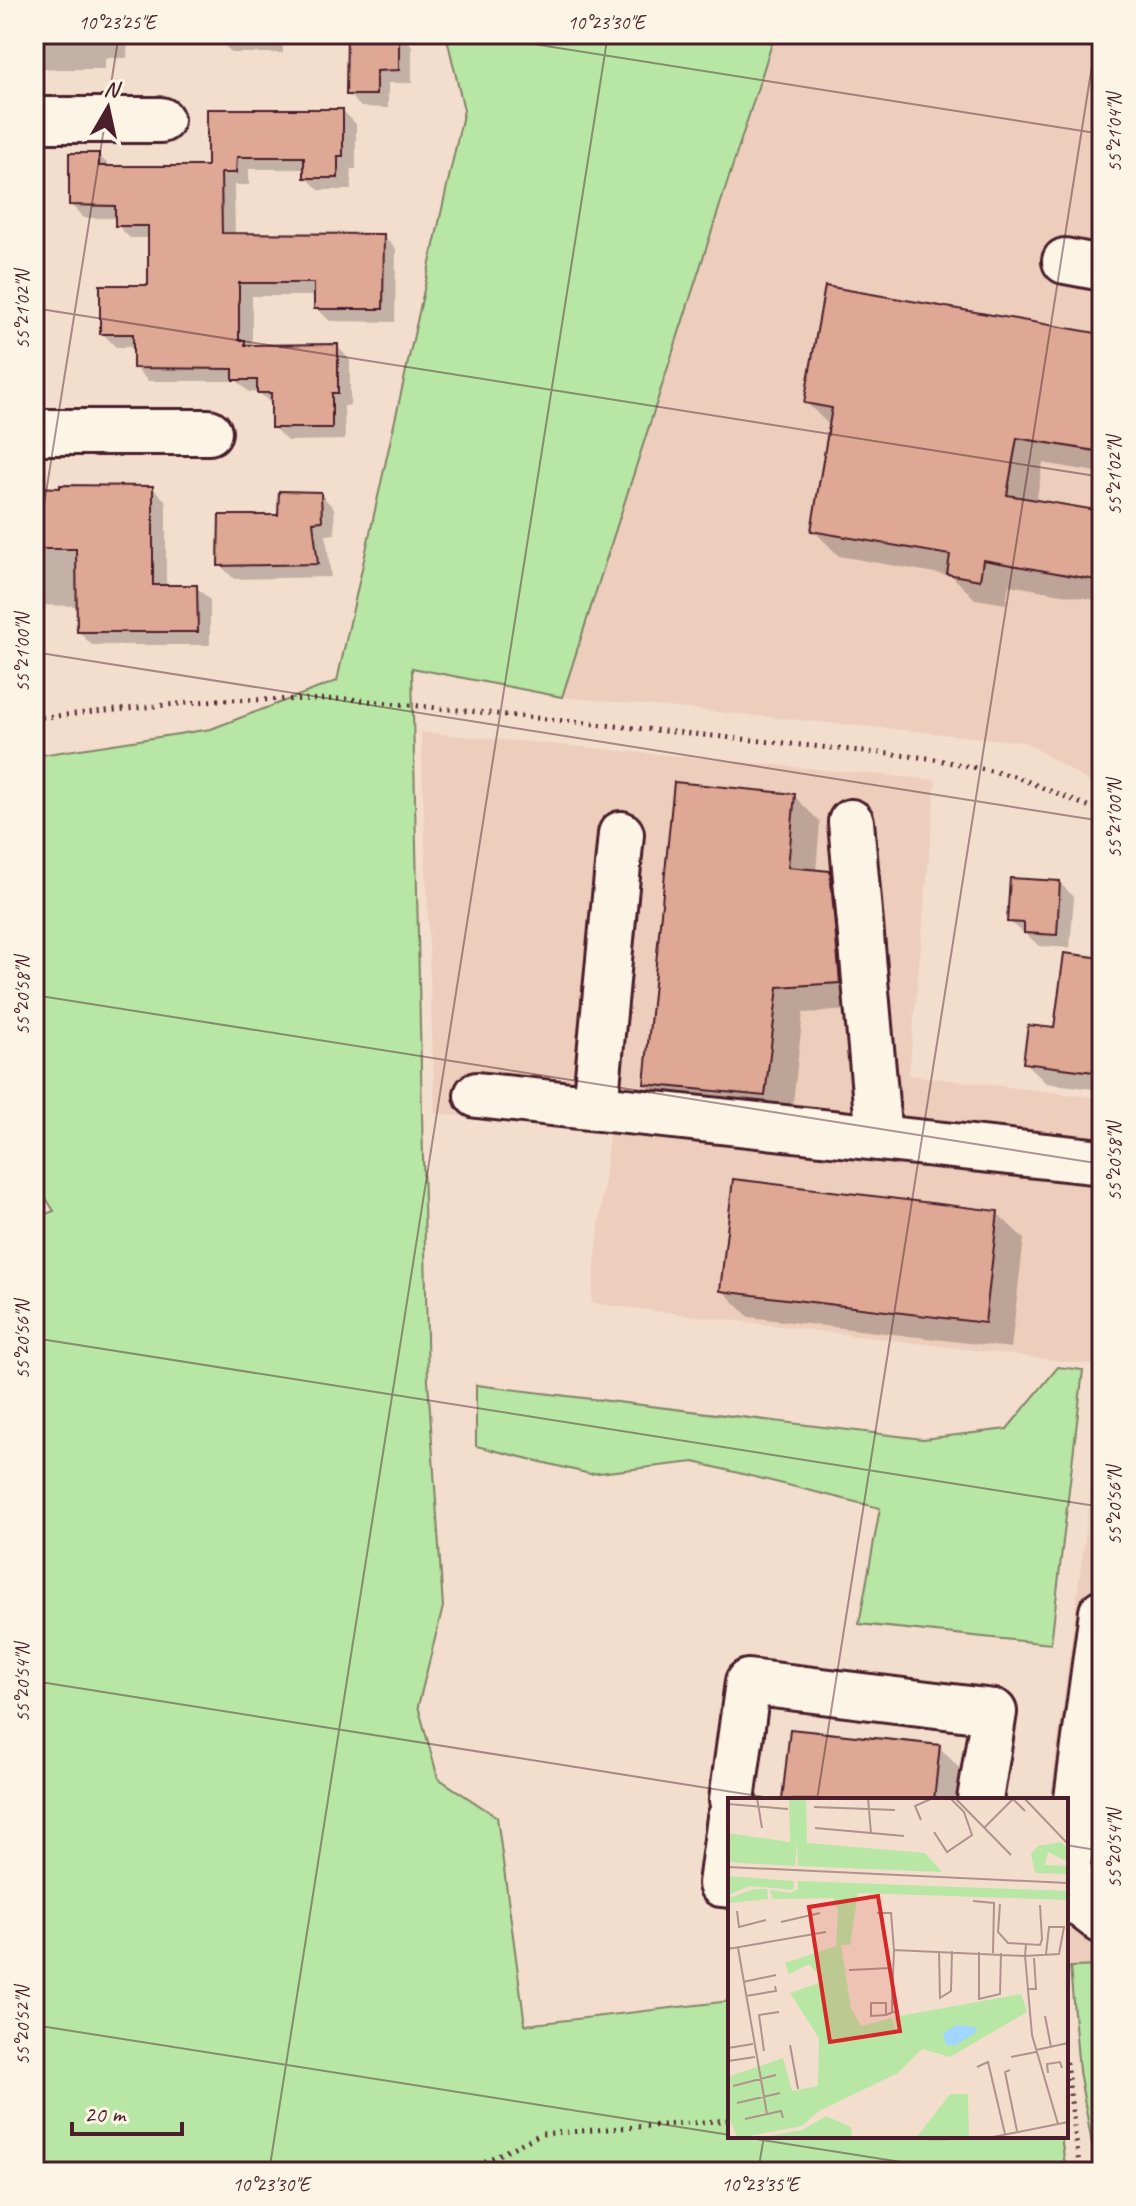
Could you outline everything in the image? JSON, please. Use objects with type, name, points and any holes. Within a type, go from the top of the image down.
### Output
[{"type":"street","points":[[34,120],[161,120]]},
{"type":"street","points":[[34,432],[209,432]]},
{"type":"street","points":[[851,822],[879,1138]]},
{"type":"street","points":[[595,1107],[621,834]]},
{"type":"street","points":[[477,1095],[1102,1162]]},
{"type":"street","points":[[1102,1612],[1099,1673],[1077,1786],[1068,1866],[1070,1886],[1080,1904],[1102,1921]]},
{"type":"street","points":[[732,1798],[748,1682],[994,1712],[980,1798]]},
{"type":"street","points":[[728,1833],[721,1884],[728,1885]]},
{"type":"path","points":[[34,718],[218,700],[350,699],[929,758],[1014,776],[1102,812]]},
{"type":"path","points":[[1068,2081],[1080,2172]]},
{"type":"path","points":[[463,2172],[541,2134],[728,2120]]},
{"type":"path","points":[[1068,2136],[1074,2137]]},
{"type":"path","points":[[34,2167],[49,2172]]},
{"type":"shaded area","points":[[775,34],[1102,34],[1102,790],[1025,742],[562,697]]},
{"type":"shaded area","points":[[421,732],[936,780],[909,1075],[1102,1098],[1102,1366],[591,1303],[609,1134],[435,1113]]},
{"type":"shaded area","points":[[1102,1408],[1102,1966],[1070,1967],[1068,1798],[1050,1798]]},
{"type":"green space","points":[[446,34],[775,34],[562,697],[412,668],[428,1381],[443,1607],[418,1706],[438,1778],[497,1817],[525,2025],[728,2001],[728,2138],[1061,2138],[1066,2172],[34,2172],[34,1218],[54,1211],[34,1179],[34,756],[211,729],[337,681],[464,110]]},
{"type":"green space","points":[[1058,1367],[1083,1370],[1051,1644],[859,1624],[880,1508],[694,1462],[590,1474],[476,1446],[476,1385],[923,1439],[1007,1429]]},
{"type":"green space","points":[[1102,1966],[1102,2172],[1097,2172],[1079,2071],[1070,1967]]},
{"type":"building","points":[[347,34],[399,34],[399,70],[376,71],[376,95],[346,95]]},
{"type":"building","points":[[207,109],[343,109],[343,156],[338,156],[338,178],[304,178],[304,157],[237,157],[236,173],[221,173],[222,233],[384,234],[383,309],[314,309],[314,283],[239,283],[239,340],[245,340],[245,345],[338,344],[338,393],[332,393],[332,428],[271,428],[271,393],[257,393],[257,380],[233,380],[233,369],[133,368],[133,334],[100,334],[100,285],[148,285],[148,226],[115,226],[115,206],[69,205],[69,153],[99,153],[99,166],[207,166]]},
{"type":"building","points":[[825,286],[1102,334],[1102,452],[1017,438],[1007,495],[1102,511],[1102,581],[983,560],[980,580],[947,574],[950,555],[811,531],[832,408],[804,403]]},
{"type":"building","points":[[60,485],[153,486],[153,585],[197,585],[198,632],[77,632],[76,549],[34,549],[34,487],[60,488]]},
{"type":"building","points":[[279,491],[321,492],[322,521],[313,522],[318,564],[218,566],[219,515],[278,515]]},
{"type":"building","points":[[674,782],[795,794],[788,867],[830,871],[840,983],[778,987],[765,1096],[644,1084]]},
{"type":"building","points":[[1010,878],[1060,881],[1057,935],[1024,933],[1024,923],[1007,922]]},
{"type":"building","points":[[1064,953],[1102,958],[1102,1073],[1023,1063],[1028,1025],[1054,1028]]},
{"type":"building","points":[[733,1179],[998,1211],[985,1323],[720,1291]]},
{"type":"building","points":[[790,1729],[940,1745],[934,1798],[782,1798]]}]
